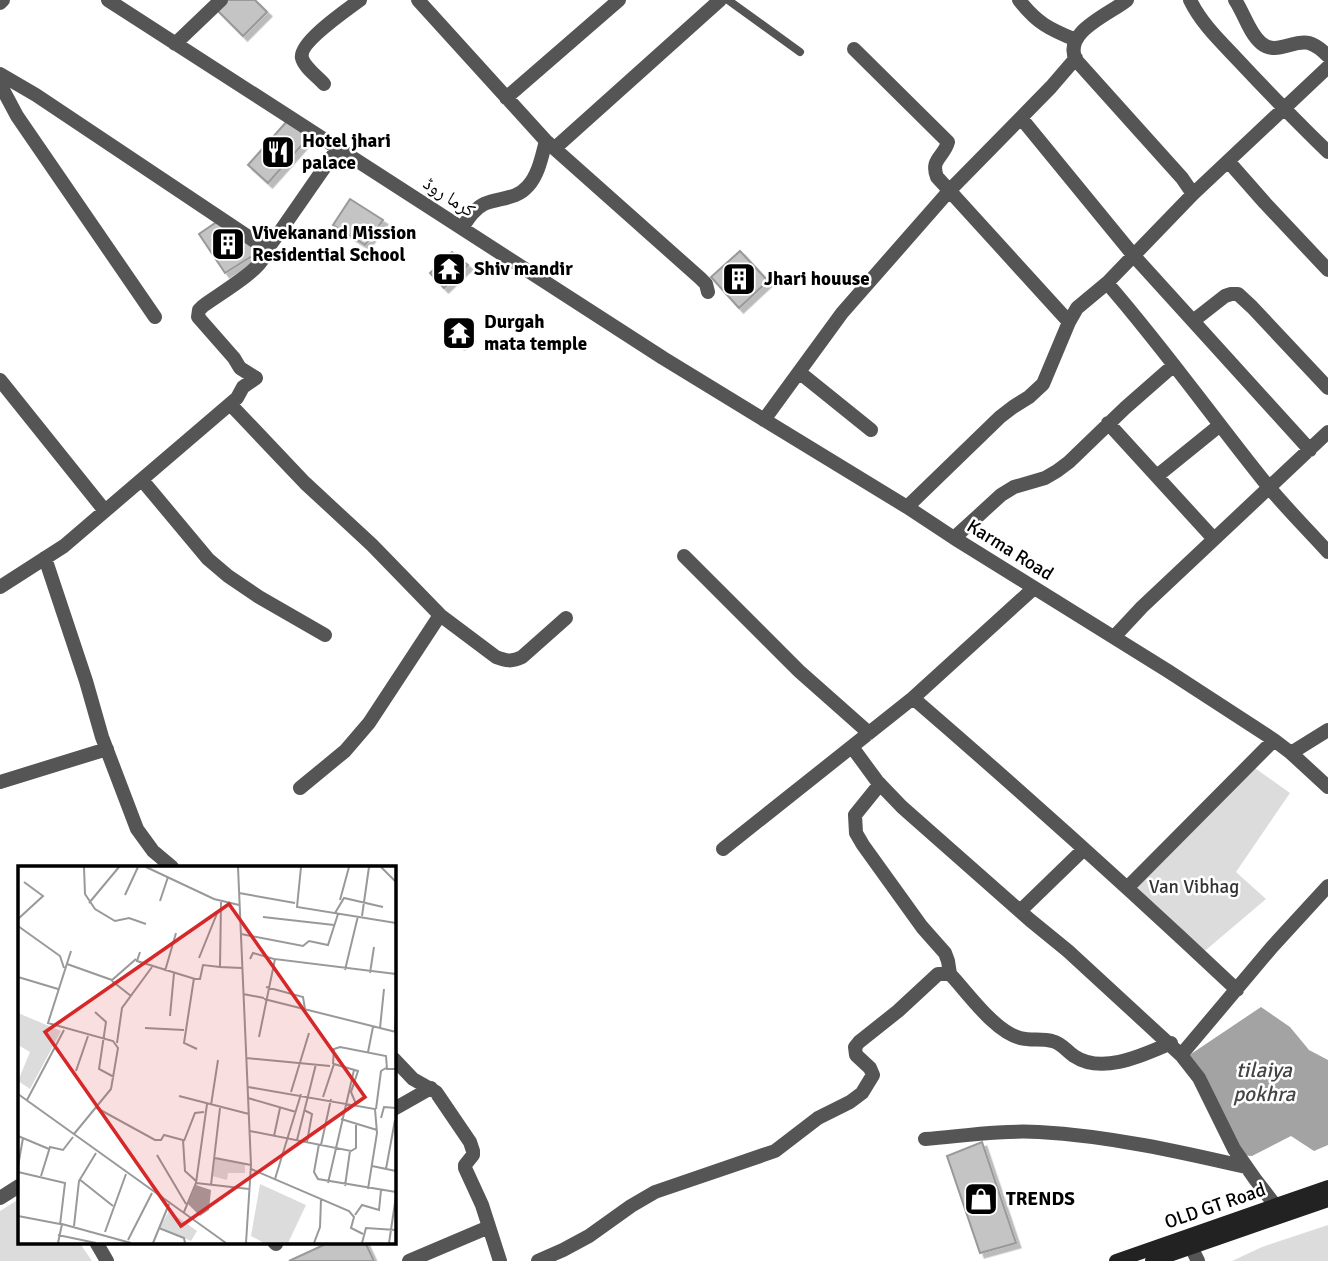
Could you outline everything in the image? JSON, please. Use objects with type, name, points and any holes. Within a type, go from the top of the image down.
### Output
[{"type":"main road","name":"OLD GT Road","points":[[1116,1261],[1328,1187]]},
{"type":"main road","name":"OLD GT Road","points":[[1152,1261],[1328,1200]]},
{"type":"street","name":"کرما روڈ","points":[[108,0],[663,358]]},
{"type":"street","points":[[176,44],[221,0]]},
{"type":"street","points":[[324,83],[306,64],[302,53],[335,19],[360,0]]},
{"type":"street","points":[[418,0],[551,144],[700,278],[706,284],[708,292]]},
{"type":"street","points":[[506,98],[620,0]]},
{"type":"street","points":[[462,228],[473,212],[483,204],[509,199],[528,187],[551,144],[720,0]]},
{"type":"street","points":[[1019,0],[1042,24],[1076,40]]},
{"type":"street","points":[[1127,0],[1089,26],[1076,40],[1073,47],[1076,58],[1193,194]]},
{"type":"street","points":[[1191,0],[1213,33],[1284,110],[1328,152]]},
{"type":"street","points":[[1235,0],[1262,44],[1277,48],[1308,43],[1328,55]]},
{"type":"street","points":[[854,49],[948,142],[948,146],[936,160],[935,172],[1069,322]]},
{"type":"street","points":[[764,420],[842,313],[950,191],[1076,58]]},
{"type":"street","points":[[907,507],[1000,417],[1029,397],[1042,384],[1077,308],[1107,283],[1193,194],[1328,67]]},
{"type":"street","points":[[0,74],[36,95],[262,246],[271,244],[338,148]]},
{"type":"street","points":[[0,83],[16,116],[155,317]]},
{"type":"street","points":[[1021,118],[1134,256],[1310,450]]},
{"type":"street","points":[[1228,161],[1328,270]]},
{"type":"street","points":[[0,587],[64,546],[237,398],[243,387],[256,378],[240,368],[198,317],[199,310],[250,272],[264,256],[267,246]]},
{"type":"street","points":[[1107,283],[1145,326],[1269,487],[1328,552]]},
{"type":"street","points":[[1193,321],[1225,296],[1238,294],[1328,388]]},
{"type":"street","name":"Karma Road","points":[[663,358],[1114,636],[1274,740],[1328,786]]},
{"type":"street","points":[[954,538],[1001,495],[1014,487],[1045,478],[1057,471],[1174,365]]},
{"type":"street","points":[[799,372],[871,430]]},
{"type":"street","points":[[0,380],[105,511]]},
{"type":"street","points":[[230,404],[305,483],[372,545],[440,615],[496,657],[506,661],[522,657],[566,618]]},
{"type":"street","points":[[1108,423],[1214,539]]},
{"type":"street","points":[[1157,476],[1220,425]]},
{"type":"street","points":[[1114,636],[1328,432]]},
{"type":"street","points":[[142,480],[208,559],[228,576],[325,635]]},
{"type":"street","points":[[684,556],[799,671],[869,733]]},
{"type":"street","points":[[45,558],[107,749],[137,829],[153,851],[171,866]]},
{"type":"street","points":[[723,849],[913,698],[1034,588]]},
{"type":"street","points":[[300,788],[345,751],[369,723],[440,615]]},
{"type":"street","points":[[913,698],[1084,849],[1237,990]]},
{"type":"street","points":[[1291,753],[1328,730]]},
{"type":"street","points":[[1127,888],[1274,740]]},
{"type":"street","points":[[852,747],[880,785],[902,807],[1171,1043],[1199,1078],[1229,1139],[1275,1205]]},
{"type":"street","points":[[0,782],[107,749]]},
{"type":"street","points":[[880,785],[855,815],[856,833],[922,927],[945,953],[950,974],[993,1021],[1018,1038],[1052,1041],[1062,1045],[1074,1056],[1091,1063],[1105,1064],[1139,1056],[1171,1043]]},
{"type":"street","points":[[1020,911],[1084,849]]},
{"type":"street","points":[[1181,1055],[1272,947],[1328,886]]},
{"type":"street","points":[[538,1261],[589,1236],[654,1192],[775,1151],[818,1118],[850,1102],[862,1093],[873,1075],[870,1068],[856,1055],[855,1047],[938,974],[950,974]]},
{"type":"street","points":[[396,1061],[413,1079],[436,1092],[470,1142],[474,1151],[465,1168],[482,1205],[500,1261]]},
{"type":"street","points":[[396,1108],[431,1088]]},
{"type":"street","points":[[925,1139],[1017,1132],[1059,1134],[1136,1143],[1246,1167]]},
{"type":"street","points":[[0,1198],[18,1187]]},
{"type":"street","points":[[409,1261],[489,1227]]},
{"type":"street","points":[[97,1244],[107,1261]]},
{"type":"street","points":[[1191,1247],[1198,1261]]},
{"type":"lane","points":[[728,0],[800,52]]},
{"type":"green space","name":"Van Vibhag","points":[[1252,766],[1290,793],[1236,872],[1266,899],[1200,955],[1127,888]]},
{"type":"green space","points":[[18,1200],[18,1244],[80,1244],[92,1261],[0,1261],[0,1211]]},
{"type":"green space","points":[[1328,1225],[1328,1261],[1232,1261],[1262,1247]]},
{"type":"water","name":"tilaiya pokhra","points":[[1261,1007],[1290,1027],[1309,1050],[1328,1060],[1328,1145],[1314,1151],[1291,1136],[1252,1156],[1238,1155],[1188,1056]]},
{"type":"building","points":[[221,0],[255,0],[267,12],[243,36],[214,7]]},
{"type":"building","name":"Hotel jhari palace","points":[[288,120],[308,138],[268,183],[248,165]]},
{"type":"building","points":[[350,199],[383,220],[365,245],[333,225]]},
{"type":"building","name":"Vivekanand Mission Residential School","points":[[221,219],[243,234],[257,253],[225,273],[199,234]]},
{"type":"building","name":"Jhari houuse","points":[[740,251],[768,281],[739,308],[711,277]]},
{"type":"building","name":"Shiv mandir","points":[[452,252],[468,265],[444,288],[430,273]]},
{"type":"building","name":"Durgah mata temple","points":[[457,321],[470,337],[460,345],[447,330]]},
{"type":"building","name":"TRENDS","points":[[982,1142],[1016,1243],[980,1253],[947,1156]]},
{"type":"building","points":[[326,1244],[366,1244],[374,1261],[289,1261]]},
{"type":"place","name":"Hotel jhari palace","points":[[278,152]]},
{"type":"place","name":"Vivekanand Mission Residential School","points":[[228,244]]},
{"type":"place","name":"Shiv mandir","points":[[449,269]]},
{"type":"place","name":"Jhari houuse","points":[[739,279]]},
{"type":"place","name":"Durgah mata temple","points":[[459,333]]},
{"type":"place","name":"TRENDS","points":[[981,1199]]}]
